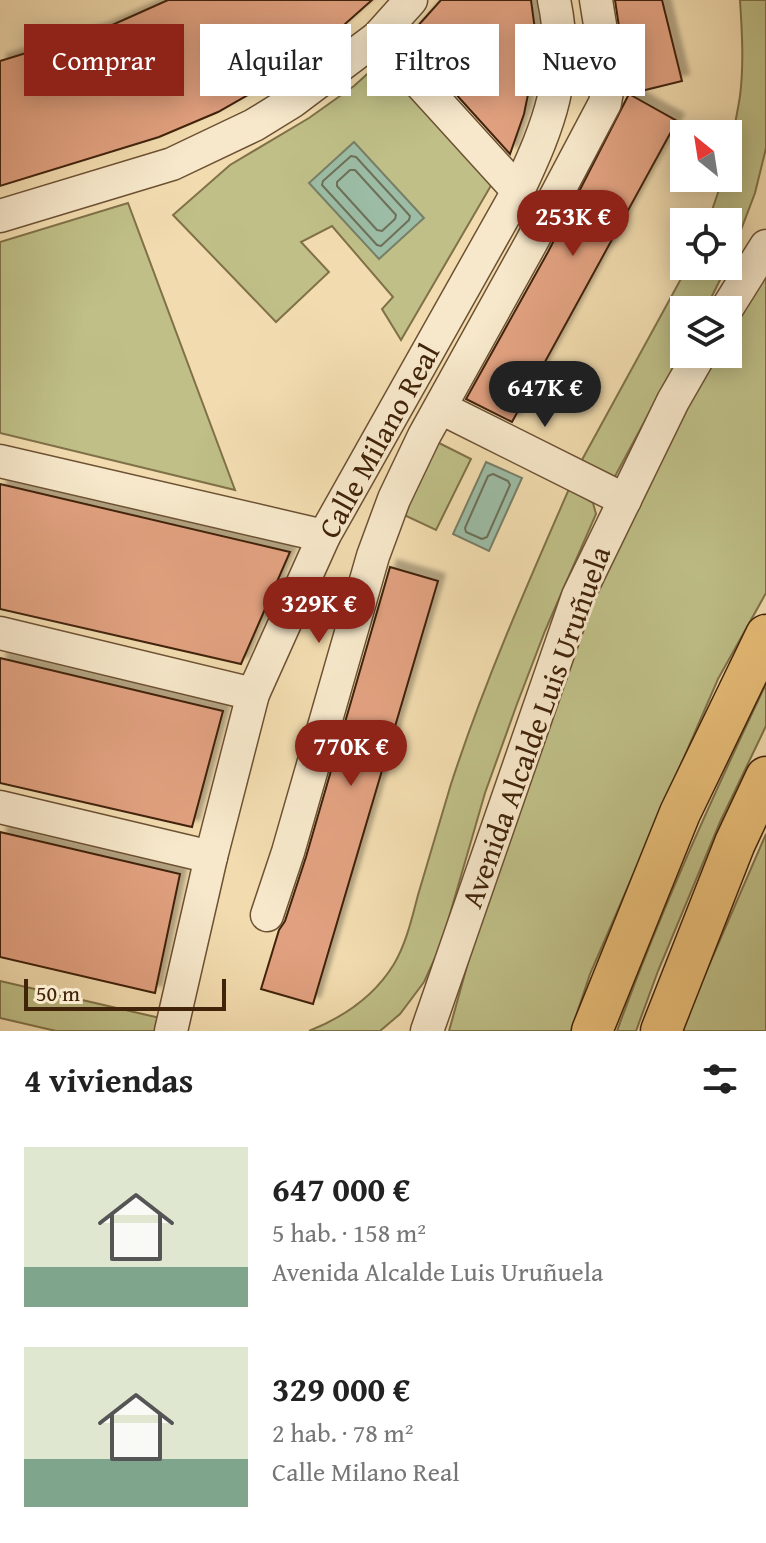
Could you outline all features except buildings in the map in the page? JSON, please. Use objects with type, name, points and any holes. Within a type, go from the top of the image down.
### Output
[{"type":"main road","points":[[592,1031],[680,813],[766,635]]},
{"type":"main road","points":[[661,1031],[735,843],[766,777]]},
{"type":"street","points":[[390,24],[411,0]]},
{"type":"street","name":"Calle Milano Real","points":[[171,1031],[253,694],[324,536],[518,191],[540,144],[561,72],[559,22],[554,0]]},
{"type":"street","points":[[267,915],[373,556],[394,499],[424,436],[605,103],[609,80],[596,0]]},
{"type":"street","points":[[0,216],[172,164],[200,151],[254,125],[293,101],[367,45]]},
{"type":"street","points":[[432,96],[518,191]]},
{"type":"street","points":[[734,296],[764,241]]},
{"type":"street","name":"Avenida Alcalde Luis Uruñuela","points":[[423,1028],[578,596],[692,368]]},
{"type":"street","points":[[441,408],[625,500]]},
{"type":"street","points":[[0,461],[324,536]]},
{"type":"street","points":[[0,633],[253,694]]},
{"type":"street","points":[[0,807],[211,857]]},
{"type":"green space","points":[[740,0],[766,0],[766,148],[755,193],[742,227],[742,208],[713,208],[718,192],[742,192],[742,120],[736,120],[742,60]]},
{"type":"green space","points":[[367,74],[367,96],[420,96],[496,177],[401,340],[382,309],[393,297],[332,226],[301,242],[329,272],[276,322],[173,215],[230,165],[340,96],[351,96],[354,86]]},
{"type":"green space","points":[[128,203],[235,490],[0,433],[0,242]]},
{"type":"green space","points":[[766,275],[766,593],[718,679],[590,974],[571,1031],[449,1031],[497,858],[570,645],[691,396],[708,368],[742,368],[742,314]]},
{"type":"green space","points":[[680,280],[720,280],[712,296],[672,296]]},
{"type":"green space","points":[[670,299],[670,368],[673,368],[613,480],[577,469]]},
{"type":"green space","points":[[437,442],[471,459],[436,530],[402,514]]},
{"type":"green space","points":[[569,489],[593,503],[596,514],[517,704],[485,793],[441,945],[424,982],[400,1014],[380,1031],[309,1031],[346,1012],[368,996],[398,956],[477,709]]},
{"type":"green space","points":[[766,684],[766,726],[720,822],[636,1031],[617,1031],[687,856]]},
{"type":"green space","points":[[766,834],[766,1031],[682,1031],[687,1016]]},
{"type":"green space","points":[[0,981],[160,1018],[156,1031],[56,1031],[0,1018]]},
{"type":"water","points":[[354,142],[424,218],[379,259],[309,183]]},
{"type":"water","points":[[486,462],[522,478],[489,551],[453,534]]}]
